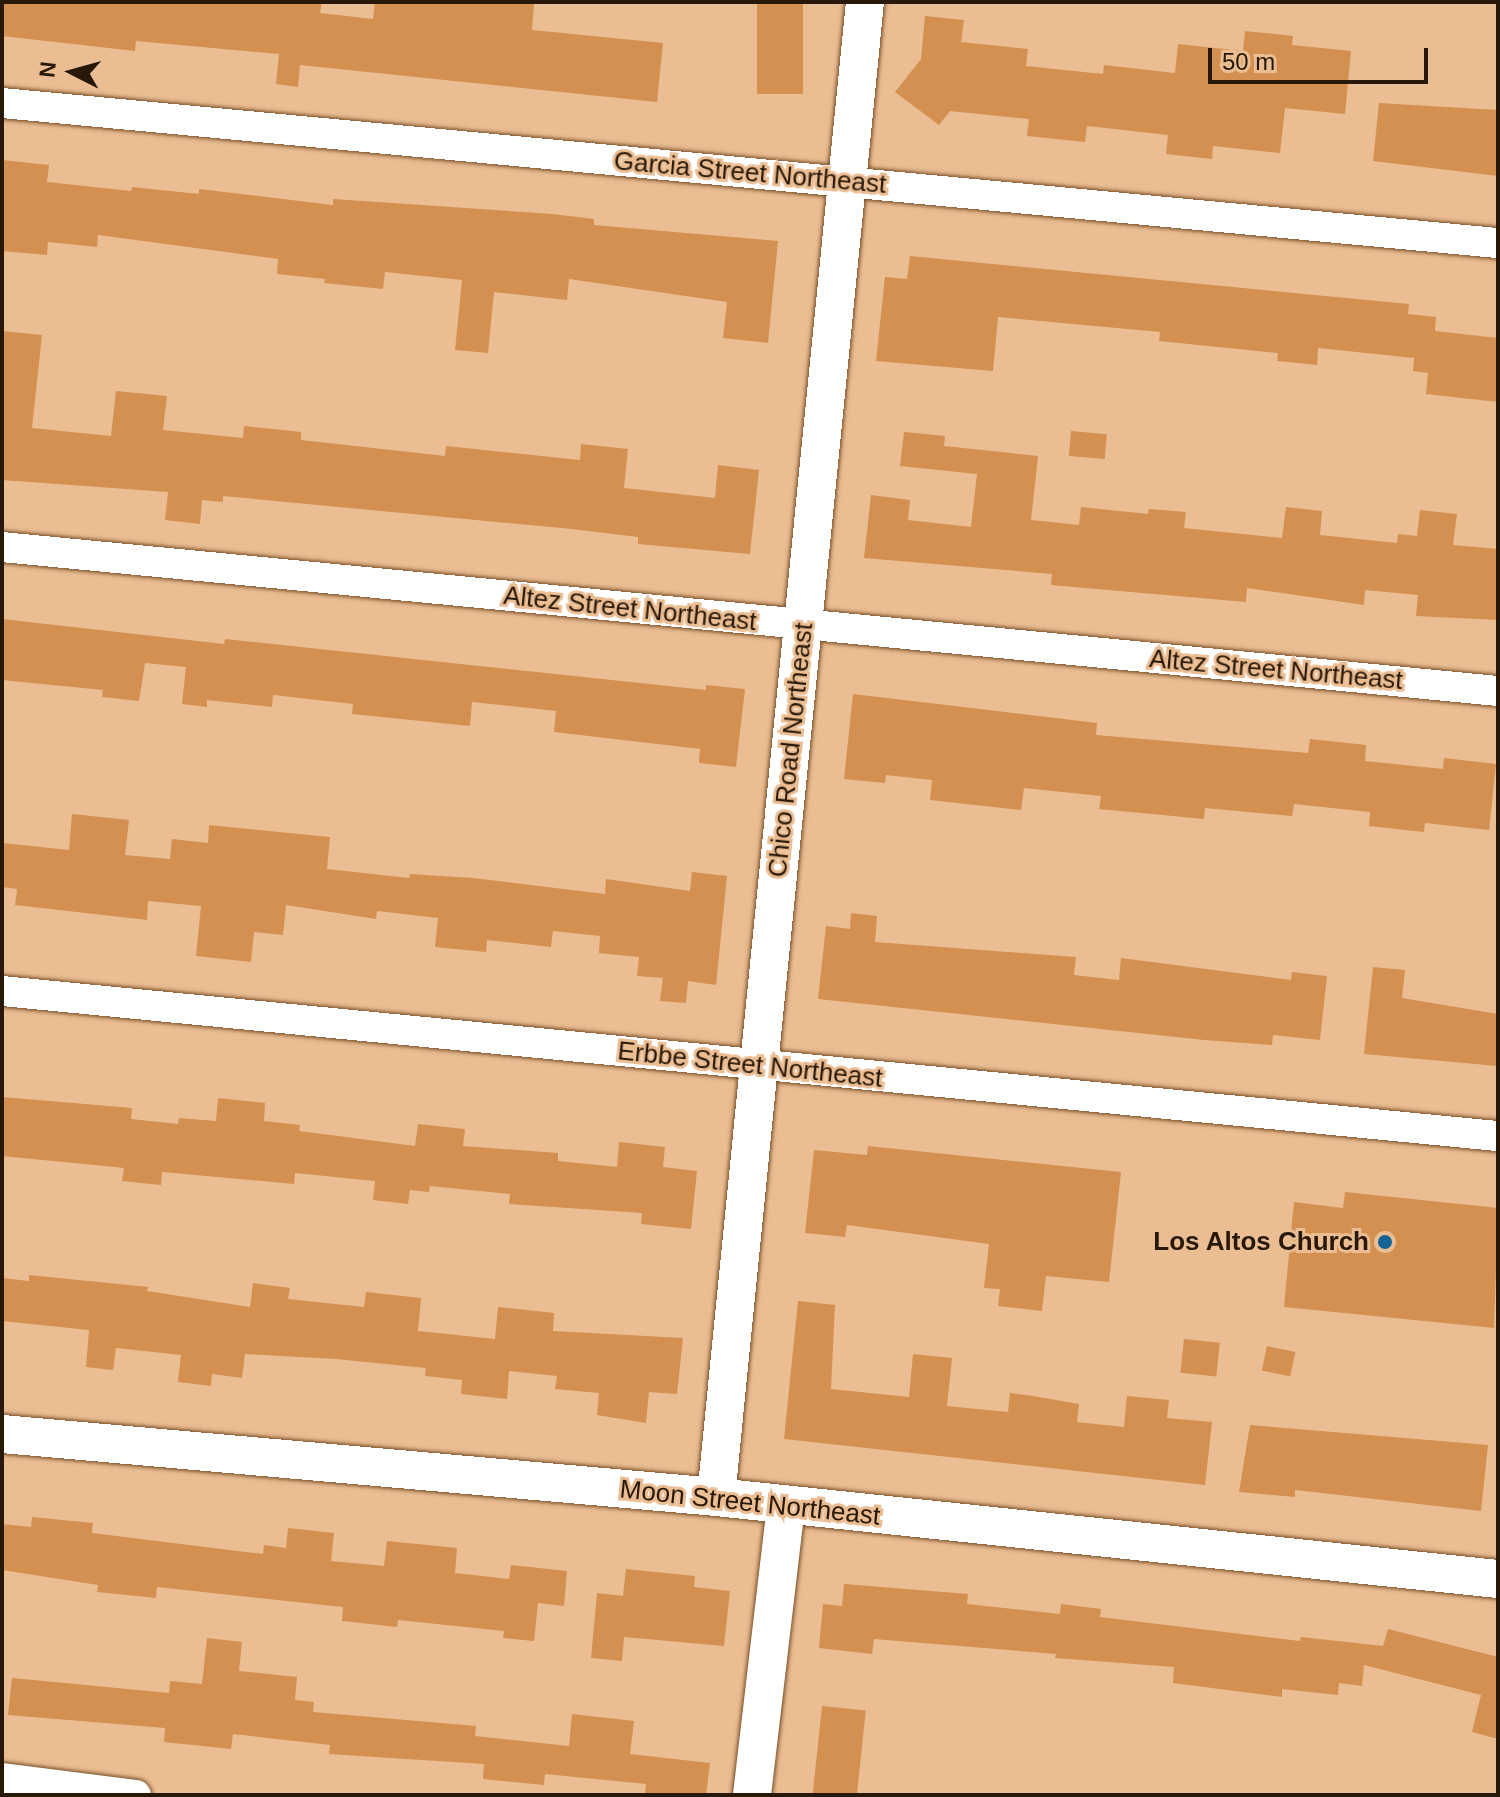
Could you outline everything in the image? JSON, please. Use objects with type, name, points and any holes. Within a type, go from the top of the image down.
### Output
[{"type":"street","name":"Chico Road Northeast","points":[[716,1497],[865,2]]},
{"type":"street","name":"Garcia Street Northeast","points":[[2,103],[1498,243]]},
{"type":"street","name":"Altez Street Northeast","points":[[2,547],[1498,691]]},
{"type":"street","name":"Erbbe Street Northeast","points":[[2,991],[1498,1136]]},
{"type":"street","name":"Moon Street Northeast","points":[[2,1434],[716,1497],[786,1507],[1498,1579]]},
{"type":"street","points":[[752,1795],[786,1507]]},
{"type":"street","points":[[2,1778],[136,1795]]},
{"type":"building","points":[[2,2],[322,2],[320,13],[373,19],[375,2],[534,4],[532,30],[663,43],[657,102],[300,65],[298,87],[276,84],[279,54],[136,41],[135,51],[2,36]]},
{"type":"building","points":[[757,2],[803,2],[803,94],[757,94]]},
{"type":"building","points":[[925,16],[964,20],[961,42],[1028,49],[1026,66],[1103,74],[1104,65],[1175,73],[1178,44],[1243,51],[1245,31],[1293,36],[1292,45],[1351,51],[1345,114],[1285,108],[1280,153],[1213,146],[1212,159],[1166,154],[1168,135],[1087,126],[1085,142],[1027,136],[1029,119],[950,111],[939,125],[895,92],[921,59]]},
{"type":"building","points":[[1379,103],[1498,110],[1498,176],[1373,161]]},
{"type":"building","points":[[2,160],[49,165],[47,182],[131,191],[132,187],[199,194],[199,189],[333,205],[333,199],[552,214],[594,219],[594,225],[778,241],[768,343],[723,338],[727,302],[569,279],[567,300],[494,292],[488,353],[455,350],[462,280],[385,272],[383,289],[324,283],[325,279],[277,274],[278,259],[98,235],[97,247],[48,242],[47,255],[2,251]]},
{"type":"building","points":[[910,256],[1409,304],[1408,314],[1436,317],[1435,331],[1498,338],[1498,402],[1426,394],[1428,373],[1413,371],[1414,358],[1318,348],[1317,365],[1277,361],[1278,353],[1159,341],[1160,332],[998,317],[993,371],[876,361],[885,277],[907,279]]},
{"type":"building","points":[[2,331],[42,335],[32,428],[111,436],[116,391],[167,396],[163,430],[243,438],[244,426],[301,432],[301,440],[445,456],[446,446],[580,460],[581,444],[628,449],[624,488],[715,498],[718,465],[759,470],[750,554],[638,544],[638,537],[572,529],[223,496],[223,502],[202,500],[200,524],[165,520],[168,492],[2,480]]},
{"type":"building","points":[[1071,431],[1107,434],[1105,459],[1069,456]]},
{"type":"building","points":[[904,432],[945,436],[944,446],[1038,456],[1031,520],[1079,525],[1081,507],[1148,514],[1149,509],[1186,512],[1184,528],[1282,538],[1286,507],[1322,511],[1320,535],[1397,543],[1398,534],[1417,536],[1420,510],[1457,514],[1453,545],[1498,549],[1498,620],[1416,616],[1418,595],[1365,590],[1364,605],[1247,588],[1246,602],[1051,585],[1052,574],[864,558],[871,495],[910,500],[908,520],[971,527],[977,474],[900,466]]},
{"type":"building","points":[[2,619],[224,644],[225,639],[706,690],[706,685],[745,689],[736,767],[699,763],[700,749],[554,732],[556,711],[472,702],[470,726],[352,714],[353,704],[273,695],[272,707],[207,700],[207,707],[182,704],[186,667],[145,663],[139,701],[102,697],[103,690],[2,680]]},
{"type":"building","points":[[853,694],[1097,723],[1096,735],[1308,753],[1310,739],[1366,745],[1365,761],[1443,769],[1444,758],[1496,764],[1489,830],[1425,823],[1424,832],[1369,826],[1370,812],[1294,804],[1292,816],[1205,808],[1204,819],[1099,809],[1101,796],[1024,788],[1021,810],[930,800],[932,780],[886,775],[885,783],[844,779]]},
{"type":"building","points":[[72,814],[129,820],[125,855],[170,859],[172,839],[208,843],[209,825],[330,837],[327,869],[409,878],[410,874],[473,878],[605,894],[606,879],[690,891],[692,872],[727,876],[716,985],[688,981],[686,1003],[660,1001],[663,978],[637,976],[639,957],[599,953],[600,936],[553,931],[551,947],[487,940],[486,952],[435,947],[438,918],[377,911],[376,919],[286,905],[283,935],[254,932],[251,962],[196,956],[201,906],[148,901],[147,920],[15,905],[17,889],[2,887],[2,843],[69,850]]},
{"type":"building","points":[[851,913],[877,916],[875,942],[1076,957],[1074,975],[1119,980],[1121,958],[1291,980],[1292,972],[1327,976],[1320,1040],[1273,1035],[1272,1045],[1204,1040],[818,999],[826,926],[850,929]]},
{"type":"building","points":[[1373,967],[1405,970],[1402,998],[1498,1014],[1498,1066],[1364,1054]]},
{"type":"building","points":[[2,1097],[132,1108],[131,1119],[178,1124],[179,1118],[216,1121],[218,1098],[265,1103],[264,1121],[300,1125],[299,1131],[415,1146],[418,1124],[465,1129],[463,1146],[558,1153],[558,1161],[617,1167],[619,1142],[665,1147],[663,1167],[697,1171],[691,1229],[641,1224],[642,1213],[509,1204],[510,1194],[430,1186],[429,1192],[410,1190],[408,1204],[373,1200],[375,1181],[295,1173],[294,1184],[162,1172],[161,1185],[122,1181],[124,1168],[2,1156]]},
{"type":"building","points":[[868,1146],[1121,1172],[1109,1282],[1046,1276],[1042,1311],[998,1306],[1000,1289],[984,1288],[989,1244],[847,1225],[845,1237],[805,1233],[814,1150],[867,1155]]},
{"type":"building","points":[[1345,1192],[1498,1208],[1494,1328],[1284,1307],[1294,1202],[1343,1208]]},
{"type":"building","points":[[29,1275],[148,1287],[147,1291],[250,1307],[253,1283],[290,1288],[288,1299],[364,1307],[366,1292],[421,1298],[418,1331],[495,1339],[498,1307],[554,1313],[553,1331],[683,1338],[677,1394],[649,1392],[646,1423],[597,1415],[599,1393],[555,1389],[557,1376],[509,1371],[507,1399],[461,1394],[462,1380],[425,1376],[426,1368],[336,1359],[245,1354],[242,1378],[212,1374],[211,1386],[178,1382],[181,1355],[116,1348],[113,1370],[86,1367],[89,1330],[2,1321],[2,1278],[29,1281]]},
{"type":"building","points":[[798,1301],[835,1305],[831,1389],[909,1397],[913,1354],[952,1358],[947,1406],[1008,1412],[1010,1393],[1079,1404],[1077,1422],[1124,1427],[1127,1396],[1169,1400],[1167,1418],[1212,1422],[1205,1485],[784,1439]]},
{"type":"building","points":[[1184,1339],[1220,1343],[1216,1377],[1180,1373]]},
{"type":"building","points":[[1267,1346],[1295,1352],[1290,1376],[1262,1370]]},
{"type":"building","points":[[1250,1425],[1488,1445],[1481,1511],[1295,1490],[1295,1497],[1239,1492]]},
{"type":"building","points":[[32,1517],[93,1523],[92,1533],[263,1554],[264,1545],[286,1548],[288,1528],[334,1533],[331,1561],[384,1566],[387,1541],[457,1548],[455,1573],[509,1579],[511,1565],[567,1571],[564,1606],[538,1603],[534,1641],[503,1638],[504,1631],[398,1620],[397,1627],[342,1621],[343,1607],[157,1587],[156,1598],[97,1592],[98,1585],[2,1570],[2,1524],[31,1527]]},
{"type":"building","points":[[626,1569],[695,1576],[694,1587],[730,1591],[724,1646],[624,1637],[622,1661],[591,1658],[597,1593],[623,1596]]},
{"type":"building","points":[[844,1584],[968,1594],[967,1604],[1060,1614],[1061,1604],[1101,1609],[1100,1617],[1300,1641],[1301,1637],[1383,1646],[1388,1629],[1498,1657],[1498,1739],[1472,1732],[1481,1695],[1364,1665],[1362,1686],[1339,1683],[1338,1695],[1282,1689],[1282,1697],[1173,1683],[1174,1667],[1055,1658],[1056,1654],[874,1639],[872,1654],[819,1648],[823,1604],[842,1606]]},
{"type":"building","points":[[207,1638],[242,1642],[239,1671],[297,1677],[295,1700],[314,1702],[313,1712],[476,1726],[475,1736],[569,1746],[572,1714],[634,1721],[630,1754],[710,1763],[706,1795],[645,1793],[646,1784],[545,1774],[544,1785],[483,1779],[484,1764],[329,1754],[330,1745],[233,1734],[231,1749],[164,1742],[165,1728],[8,1715],[12,1678],[169,1693],[170,1681],[202,1684]]},
{"type":"building","points":[[822,1706],[866,1711],[857,1795],[813,1795]]},
{"type":"place","name":"Los Altos Church","points":[[1385,1242]]}]
